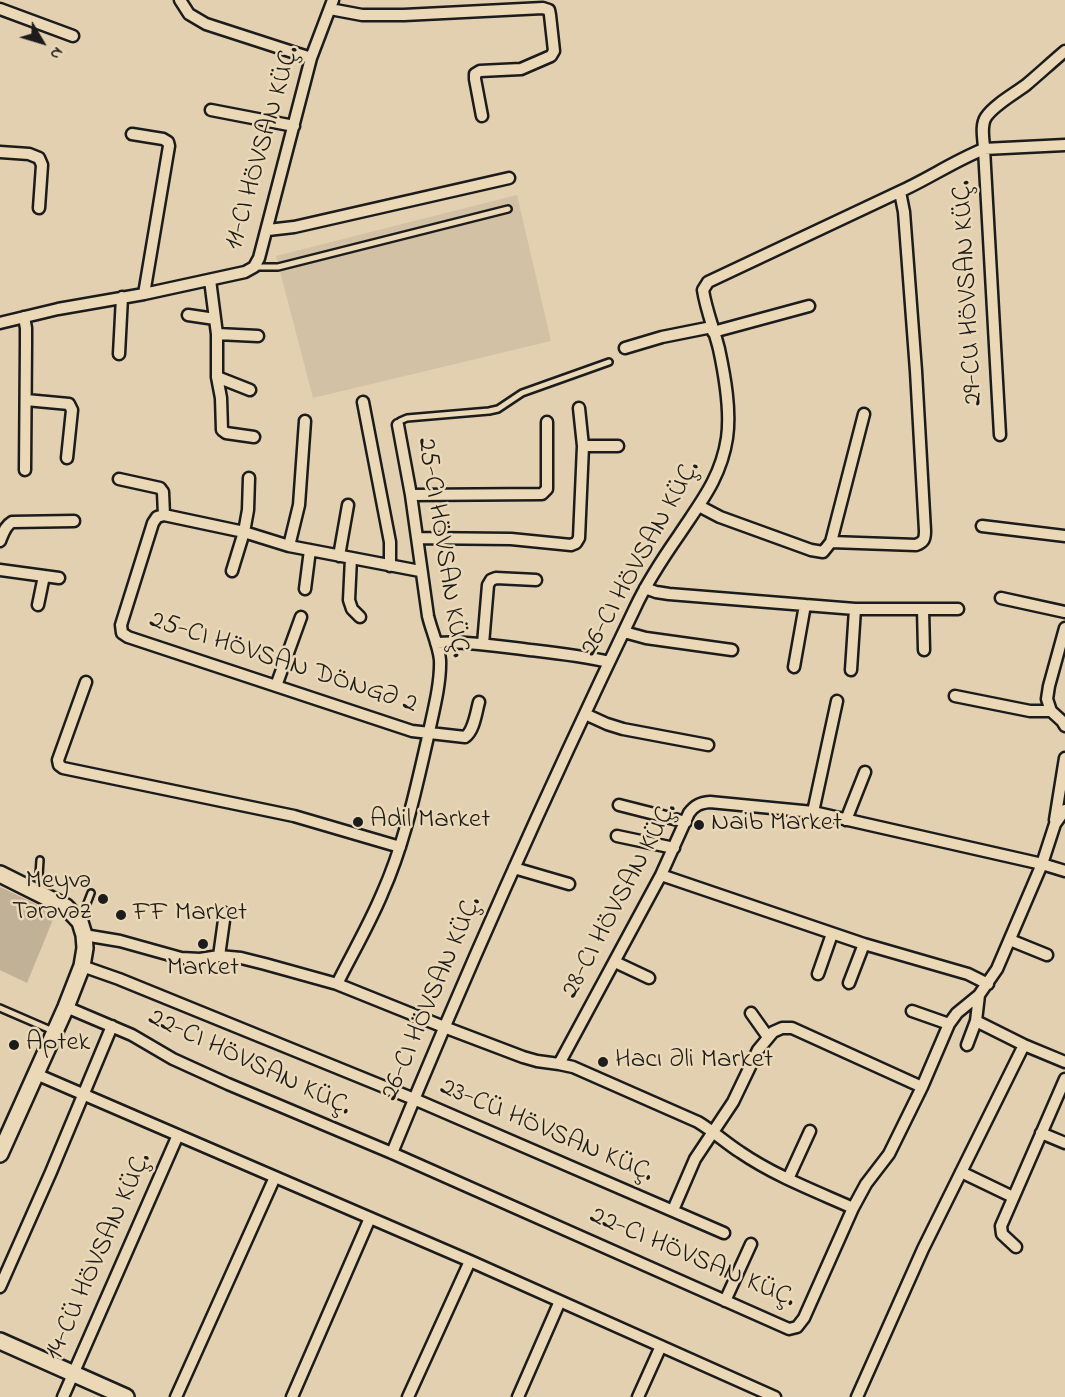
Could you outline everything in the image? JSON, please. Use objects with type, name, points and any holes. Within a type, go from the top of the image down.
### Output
[{"type":"main road","points":[[0,874],[66,907],[82,929],[85,948],[82,966],[66,1007],[0,1154]]},
{"type":"main road","points":[[0,1341],[126,1397]]},
{"type":"street","points":[[180,0],[189,14],[206,24],[311,58]]},
{"type":"street","points":[[331,5],[362,15],[543,8],[549,10],[554,51],[551,56],[521,69],[480,71],[476,74],[482,116]]},
{"type":"street","name":"11-CI HÖVSAN KÜÇ.","points":[[0,323],[210,280],[245,272],[254,267],[260,258],[268,230],[311,58],[331,5]]},
{"type":"street","points":[[0,9],[73,36]]},
{"type":"street","name":"29-CU HÖVSAN KÜÇ.","points":[[1000,435],[983,123],[992,110],[1026,85],[1065,51]]},
{"type":"street","points":[[211,110],[294,126]]},
{"type":"street","points":[[132,134],[163,139],[168,142],[169,146],[144,294]]},
{"type":"street","points":[[392,1153],[514,868],[609,662],[645,588],[711,487],[723,458],[728,429],[727,396],[719,350],[704,301],[703,290],[708,282],[900,192],[966,156],[984,149],[1065,144]]},
{"type":"street","points":[[0,152],[28,154],[39,158],[42,165],[39,208]]},
{"type":"street","points":[[268,230],[294,227],[509,178]]},
{"type":"street","points":[[831,542],[916,545],[924,539],[916,371],[904,212],[900,192]]},
{"type":"street","points":[[210,280],[217,334],[217,377],[222,430],[226,433],[254,437]]},
{"type":"street","points":[[119,354],[123,297]]},
{"type":"street","points":[[625,348],[651,339],[713,329],[809,306]]},
{"type":"street","points":[[188,315],[215,319]]},
{"type":"street","points":[[24,317],[26,328],[25,470]]},
{"type":"street","points":[[217,334],[258,336]]},
{"type":"street","points":[[217,377],[250,390]]},
{"type":"street","points":[[26,400],[69,405],[72,410],[67,459]]},
{"type":"street","points":[[363,402],[390,542],[390,566]]},
{"type":"street","points":[[417,538],[511,539],[571,545],[576,543],[579,538],[583,446],[579,408]]},
{"type":"street","points":[[699,506],[720,517],[811,550],[823,552],[831,542],[864,414]]},
{"type":"street","points":[[289,546],[299,505],[305,421]]},
{"type":"street","points":[[411,495],[542,494],[547,489],[547,422]]},
{"type":"street","name":"25-CI HÖVSAN KÜÇ.","points":[[338,984],[382,894],[409,820],[439,678],[439,651],[428,616],[411,495],[398,425]]},
{"type":"street","points":[[583,446],[618,446]]},
{"type":"street","points":[[232,571],[244,532],[248,510],[249,478]]},
{"type":"street","points":[[119,479],[160,488],[164,492],[164,515],[244,532],[289,546],[420,571]]},
{"type":"street","points":[[339,556],[348,505]]},
{"type":"street","name":"25-CI HÖVSAN DÖNGƏ 2","points":[[164,515],[157,517],[153,523],[121,625],[122,633],[128,637],[412,730],[465,737],[469,735],[478,702]]},
{"type":"street","points":[[0,541],[5,529],[12,522],[74,521]]},
{"type":"street","points":[[982,526],[1065,536]]},
{"type":"street","points":[[305,589],[310,550]]},
{"type":"street","points":[[351,558],[349,600],[352,609],[360,617]]},
{"type":"street","points":[[0,570],[59,578]]},
{"type":"street","points":[[38,605],[44,576]]},
{"type":"street","points":[[483,644],[490,580],[496,578],[536,580]]},
{"type":"street","points":[[645,588],[669,594],[855,609],[958,609]]},
{"type":"street","points":[[1001,598],[1065,612]]},
{"type":"street","points":[[794,667],[805,605]]},
{"type":"street","points":[[851,670],[855,609]]},
{"type":"street","points":[[923,609],[924,650]]},
{"type":"street","points":[[276,686],[301,617]]},
{"type":"street","points":[[1065,628],[1047,699],[1051,711],[1065,726]]},
{"type":"street","points":[[624,632],[646,638],[732,650]]},
{"type":"street","points":[[435,643],[483,644],[609,662]]},
{"type":"street","points":[[86,682],[58,760],[59,765],[63,768],[294,816],[400,847]]},
{"type":"street","points":[[955,696],[1030,711],[1051,711]]},
{"type":"street","points":[[813,812],[837,701]]},
{"type":"street","points":[[585,714],[623,729],[708,745]]},
{"type":"street","points":[[1055,824],[1065,758]]},
{"type":"street","points":[[846,820],[865,772]]},
{"type":"street","name":"28-CI HÖVSAN KÜÇ.","points":[[559,1064],[661,875],[689,813],[702,803],[813,812],[1065,871]]},
{"type":"street","points":[[619,805],[686,822]]},
{"type":"street","name":"22-CI HÖVSAN KÜÇ.","points":[[66,1007],[142,1040],[173,1059],[228,1084],[392,1153],[789,1329],[797,1327],[804,1318],[853,1208],[866,1184],[889,1154],[922,1087],[949,1024],[957,1013],[979,995],[997,969],[1042,864],[1055,824],[1065,810]]},
{"type":"street","points":[[617,836],[674,848]]},
{"type":"street","points":[[514,868],[569,884]]},
{"type":"street","points":[[661,875],[832,934],[968,974],[987,984]]},
{"type":"street","points":[[219,956],[225,913]]},
{"type":"street","points":[[82,929],[181,958],[200,959],[219,956],[241,958],[338,984],[444,1027],[537,1061],[573,1067],[698,1122],[714,1131],[739,1152],[788,1179],[853,1208]]},
{"type":"street","points":[[818,974],[832,934]]},
{"type":"street","points":[[1010,940],[1047,955]]},
{"type":"street","points":[[849,983],[864,944]]},
{"type":"street","points":[[615,962],[649,978]]},
{"type":"street","name":"23-CÜ HÖVSAN KÜÇ.","points":[[82,966],[414,1100],[724,1233]]},
{"type":"street","points":[[967,1045],[976,1021],[979,995]]},
{"type":"street","points":[[912,1011],[949,1024]]},
{"type":"street","points":[[751,1013],[768,1037]]},
{"type":"street","points":[[976,1021],[1065,1062]]},
{"type":"street","points":[[0,1287],[112,1026]]},
{"type":"street","points":[[673,1210],[695,1159],[733,1102],[758,1050],[773,1032],[782,1028],[792,1028],[922,1087]]},
{"type":"street","points":[[857,1397],[922,1249],[1024,1045]]},
{"type":"street","points":[[36,1074],[470,1261],[661,1346],[752,1392],[775,1397]]},
{"type":"street","points":[[1016,1248],[1002,1234],[1000,1226],[1065,1079]]},
{"type":"street","points":[[788,1179],[810,1131]]},
{"type":"street","points":[[1041,1133],[1065,1143]]},
{"type":"street","name":"14-CÜ HÖVSAN KÜÇ.","points":[[63,1397],[178,1135]]},
{"type":"street","points":[[961,1172],[1013,1197]]},
{"type":"street","points":[[176,1397],[275,1177]]},
{"type":"street","points":[[292,1397],[370,1218]]},
{"type":"street","points":[[725,1301],[751,1244]]},
{"type":"street","points":[[408,1397],[470,1261]]},
{"type":"street","points":[[518,1397],[560,1301]]},
{"type":"street","points":[[638,1397],[661,1346]]},
{"type":"lane","points":[[254,267],[278,267],[508,208]]},
{"type":"lane","points":[[398,425],[400,421],[407,418],[489,411],[522,393],[609,362]]},
{"type":"lane","points":[[38,892],[40,860]]},
{"type":"lane","points":[[82,929],[91,892]]},
{"type":"lane","points":[[2,1010],[55,1032]]},
{"type":"shaded area","points":[[517,195],[551,341],[313,398],[276,256]]},
{"type":"shaded area","points":[[0,887],[36,904],[54,917],[27,983],[0,970]]},
{"type":"place","name":"Adil Market","points":[[358,822]]},
{"type":"place","name":"Naib Market","points":[[699,825]]},
{"type":"place","name":"Meyvə Tərəvəz","points":[[103,899]]},
{"type":"place","name":"FF Market","points":[[121,915]]},
{"type":"place","name":"Market","points":[[203,944]]},
{"type":"place","name":"Aptek","points":[[14,1045]]},
{"type":"place","name":"Hacı Əli Market","points":[[603,1062]]}]
